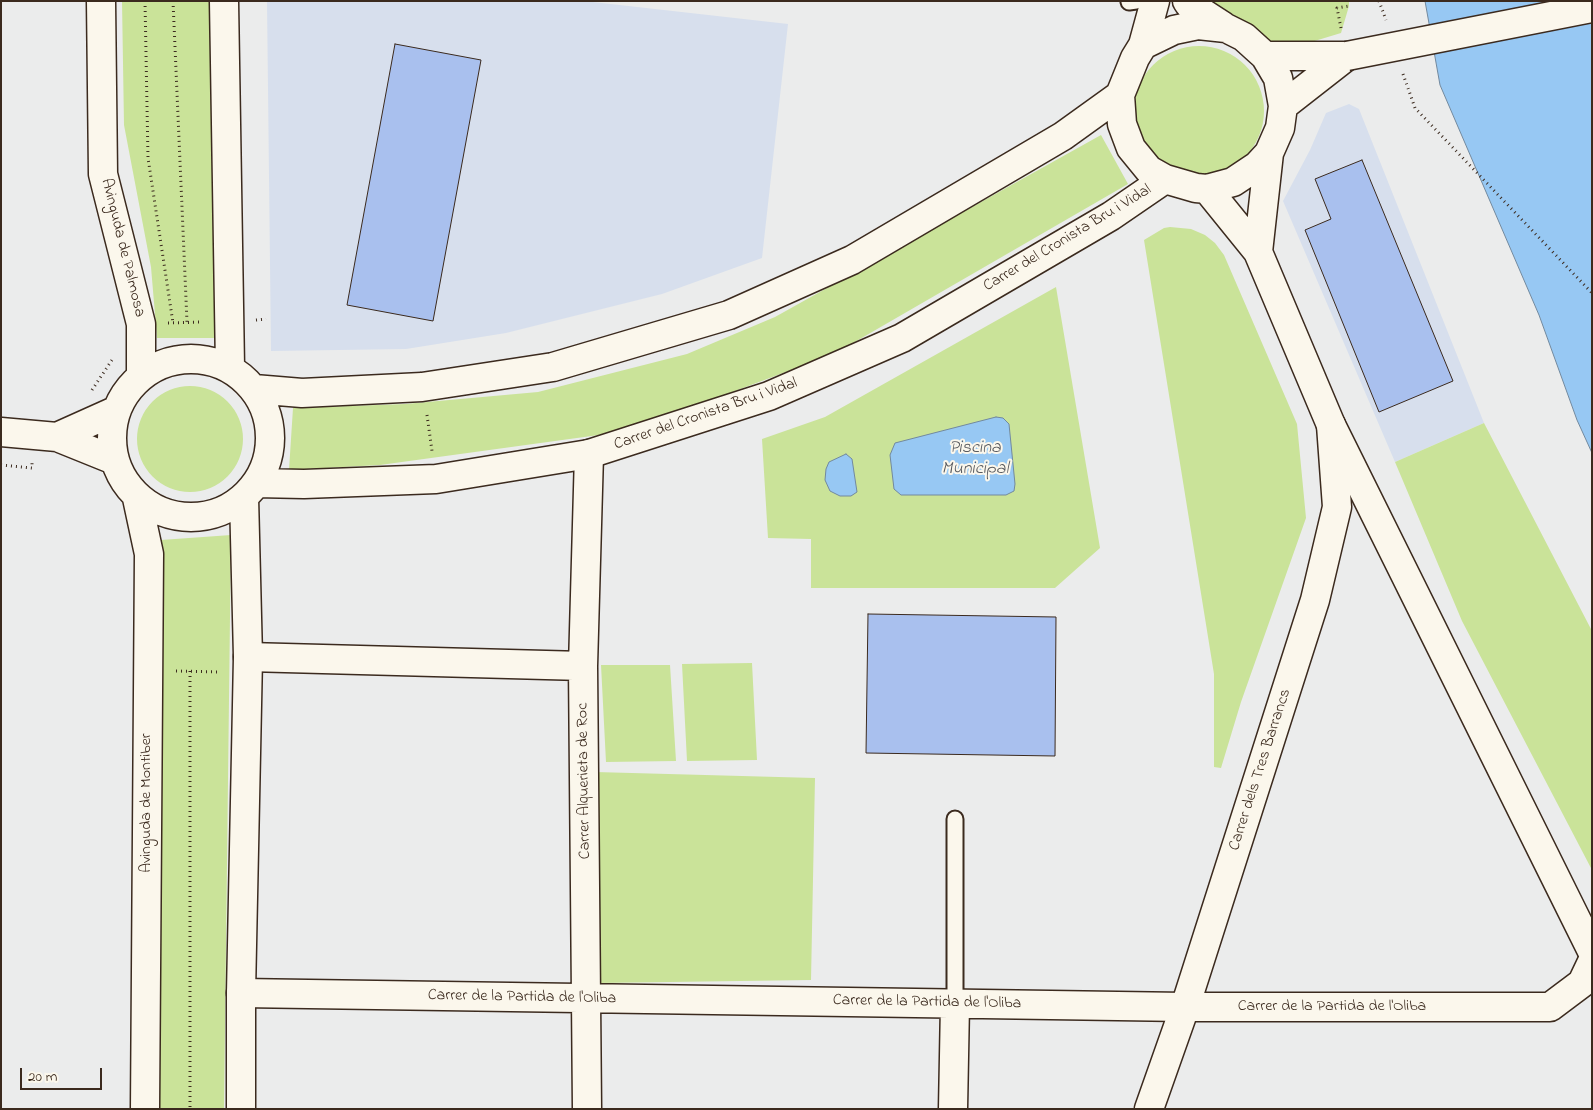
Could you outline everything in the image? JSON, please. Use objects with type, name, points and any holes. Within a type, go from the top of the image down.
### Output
[{"type":"street","name":"Avinguda de Palmosa","points":[[101,1],[103,174],[141,324],[141,374]]},
{"type":"street","points":[[224,1],[230,367]]},
{"type":"street","points":[[1140,2],[1143,45],[1120,95],[1122,124],[1131,148],[1149,170],[1165,179],[1196,188],[1207,189],[1233,182],[1257,166],[1268,153],[1280,128],[1283,106],[1278,78],[1265,56],[1244,37],[1226,28],[1187,1]]},
{"type":"street","points":[[1265,56],[1347,56],[1592,8]]},
{"type":"street","points":[[1143,45],[1174,30],[1198,25],[1226,28]]},
{"type":"street","points":[[1283,106],[1347,56]]},
{"type":"street","points":[[254,389],[302,393],[422,388],[553,367],[730,315],[852,260],[1063,136],[1120,95]]},
{"type":"street","points":[[1258,252],[1268,153]]},
{"type":"street","name":"Carrer del Cronista Bru i Vidal","points":[[250,490],[304,484],[436,478],[589,454],[769,396],[902,338],[1111,216],[1165,179]]},
{"type":"street","points":[[1207,189],[1258,252],[1331,425],[1592,951]]},
{"type":"street","points":[[241,1109],[250,490],[269,453],[268,419],[254,389],[230,367],[184,357],[141,374],[115,411],[110,436],[114,460],[137,498],[172,516],[210,516],[250,490]]},
{"type":"street","points":[[45,435],[115,411]]},
{"type":"street","name":"Carrer dels Tres Barrancs","points":[[1149,1109],[1185,1007],[1315,600],[1337,507],[1331,425]]},
{"type":"street","points":[[1,432],[45,435],[114,460]]},
{"type":"street","name":"Carrer Alquerieta de Roc","points":[[587,1109],[583,666],[589,454]]},
{"type":"street","name":"Avinguda de Montiber","points":[[137,498],[149,554],[145,1109]]},
{"type":"street","points":[[248,665],[583,666]]},
{"type":"street","name":"Carrer de la Partida de l'Oliba","points":[[242,993],[1185,1007],[1550,1007],[1582,983],[1592,962]]},
{"type":"street","points":[[953,1109],[955,1004]]},
{"type":"lane","points":[[955,819],[955,1004]]},
{"type":"path","points":[[141,324],[174,323],[148,158],[145,1]]},
{"type":"path","points":[[173,1],[187,322]]},
{"type":"path","points":[[1379,1],[1388,28]]},
{"type":"path","points":[[1403,72],[1415,108],[1592,293]]},
{"type":"path","points":[[87,397],[112,361],[115,352]]},
{"type":"path","points":[[422,388],[436,478]]},
{"type":"path","points":[[1,465],[32,468],[45,435]]},
{"type":"path","points":[[148,670],[190,671],[248,665]]},
{"type":"path","points":[[190,671],[190,1109]]},
{"type":"shaded area","points":[[267,1],[584,1],[788,24],[762,258],[662,294],[506,333],[406,349],[271,351]]},
{"type":"shaded area","points":[[1349,104],[1359,109],[1484,423],[1395,462],[1283,201],[1310,150],[1326,113]]},
{"type":"green space","points":[[122,1],[212,1],[216,338],[157,338],[151,267],[124,125]]},
{"type":"green space","points":[[1188,1],[1349,1],[1349,6],[1341,33],[1265,56]]},
{"type":"green space","points":[[1199,46],[1212,47],[1224,51],[1245,65],[1259,86],[1263,98],[1263,124],[1259,136],[1245,157],[1224,171],[1212,175],[1199,176],[1186,175],[1174,171],[1153,157],[1139,136],[1135,124],[1134,111],[1135,98],[1139,86],[1153,65],[1174,51],[1186,47]]},
{"type":"green space","points":[[1101,135],[1128,184],[834,354],[628,431],[380,465],[289,470],[293,408],[405,404],[538,392],[687,354],[775,317]]},
{"type":"green space","points":[[1164,228],[1191,229],[1205,235],[1215,243],[1224,255],[1297,424],[1306,518],[1241,702],[1221,768],[1214,767],[1214,674],[1144,240]]},
{"type":"green space","points":[[1056,287],[1100,548],[1055,588],[811,588],[811,539],[768,538],[762,439],[825,417]]},
{"type":"green space","points":[[190,386],[210,390],[227,402],[239,419],[243,439],[239,459],[227,476],[210,488],[190,492],[170,488],[153,476],[141,459],[137,439],[141,419],[153,402],[170,390]]},
{"type":"green space","points":[[1484,423],[1592,631],[1592,870],[1462,621],[1395,462]]},
{"type":"green space","points":[[231,535],[224,1109],[159,1109],[161,540]]},
{"type":"green space","points":[[752,663],[757,760],[687,761],[682,664]]},
{"type":"green space","points":[[601,665],[670,665],[676,761],[606,762]]},
{"type":"green space","points":[[595,772],[815,778],[811,980],[599,983]]},
{"type":"water","points":[[1425,1],[1592,1],[1592,453],[1577,420],[1539,315],[1440,85]]},
{"type":"water","name":"Piscina Municipal","points":[[996,417],[1003,418],[1009,424],[1015,484],[1014,491],[1006,495],[901,495],[894,489],[890,455],[895,443]]},
{"type":"water","points":[[846,454],[852,459],[857,492],[851,496],[840,496],[830,491],[825,480],[826,469],[829,462]]},
{"type":"building","points":[[395,44],[481,60],[433,321],[347,305]]},
{"type":"building","points":[[1362,160],[1453,381],[1379,412],[1305,230],[1331,219],[1315,179]]},
{"type":"building","points":[[868,614],[1056,617],[1055,756],[866,753]]}]
